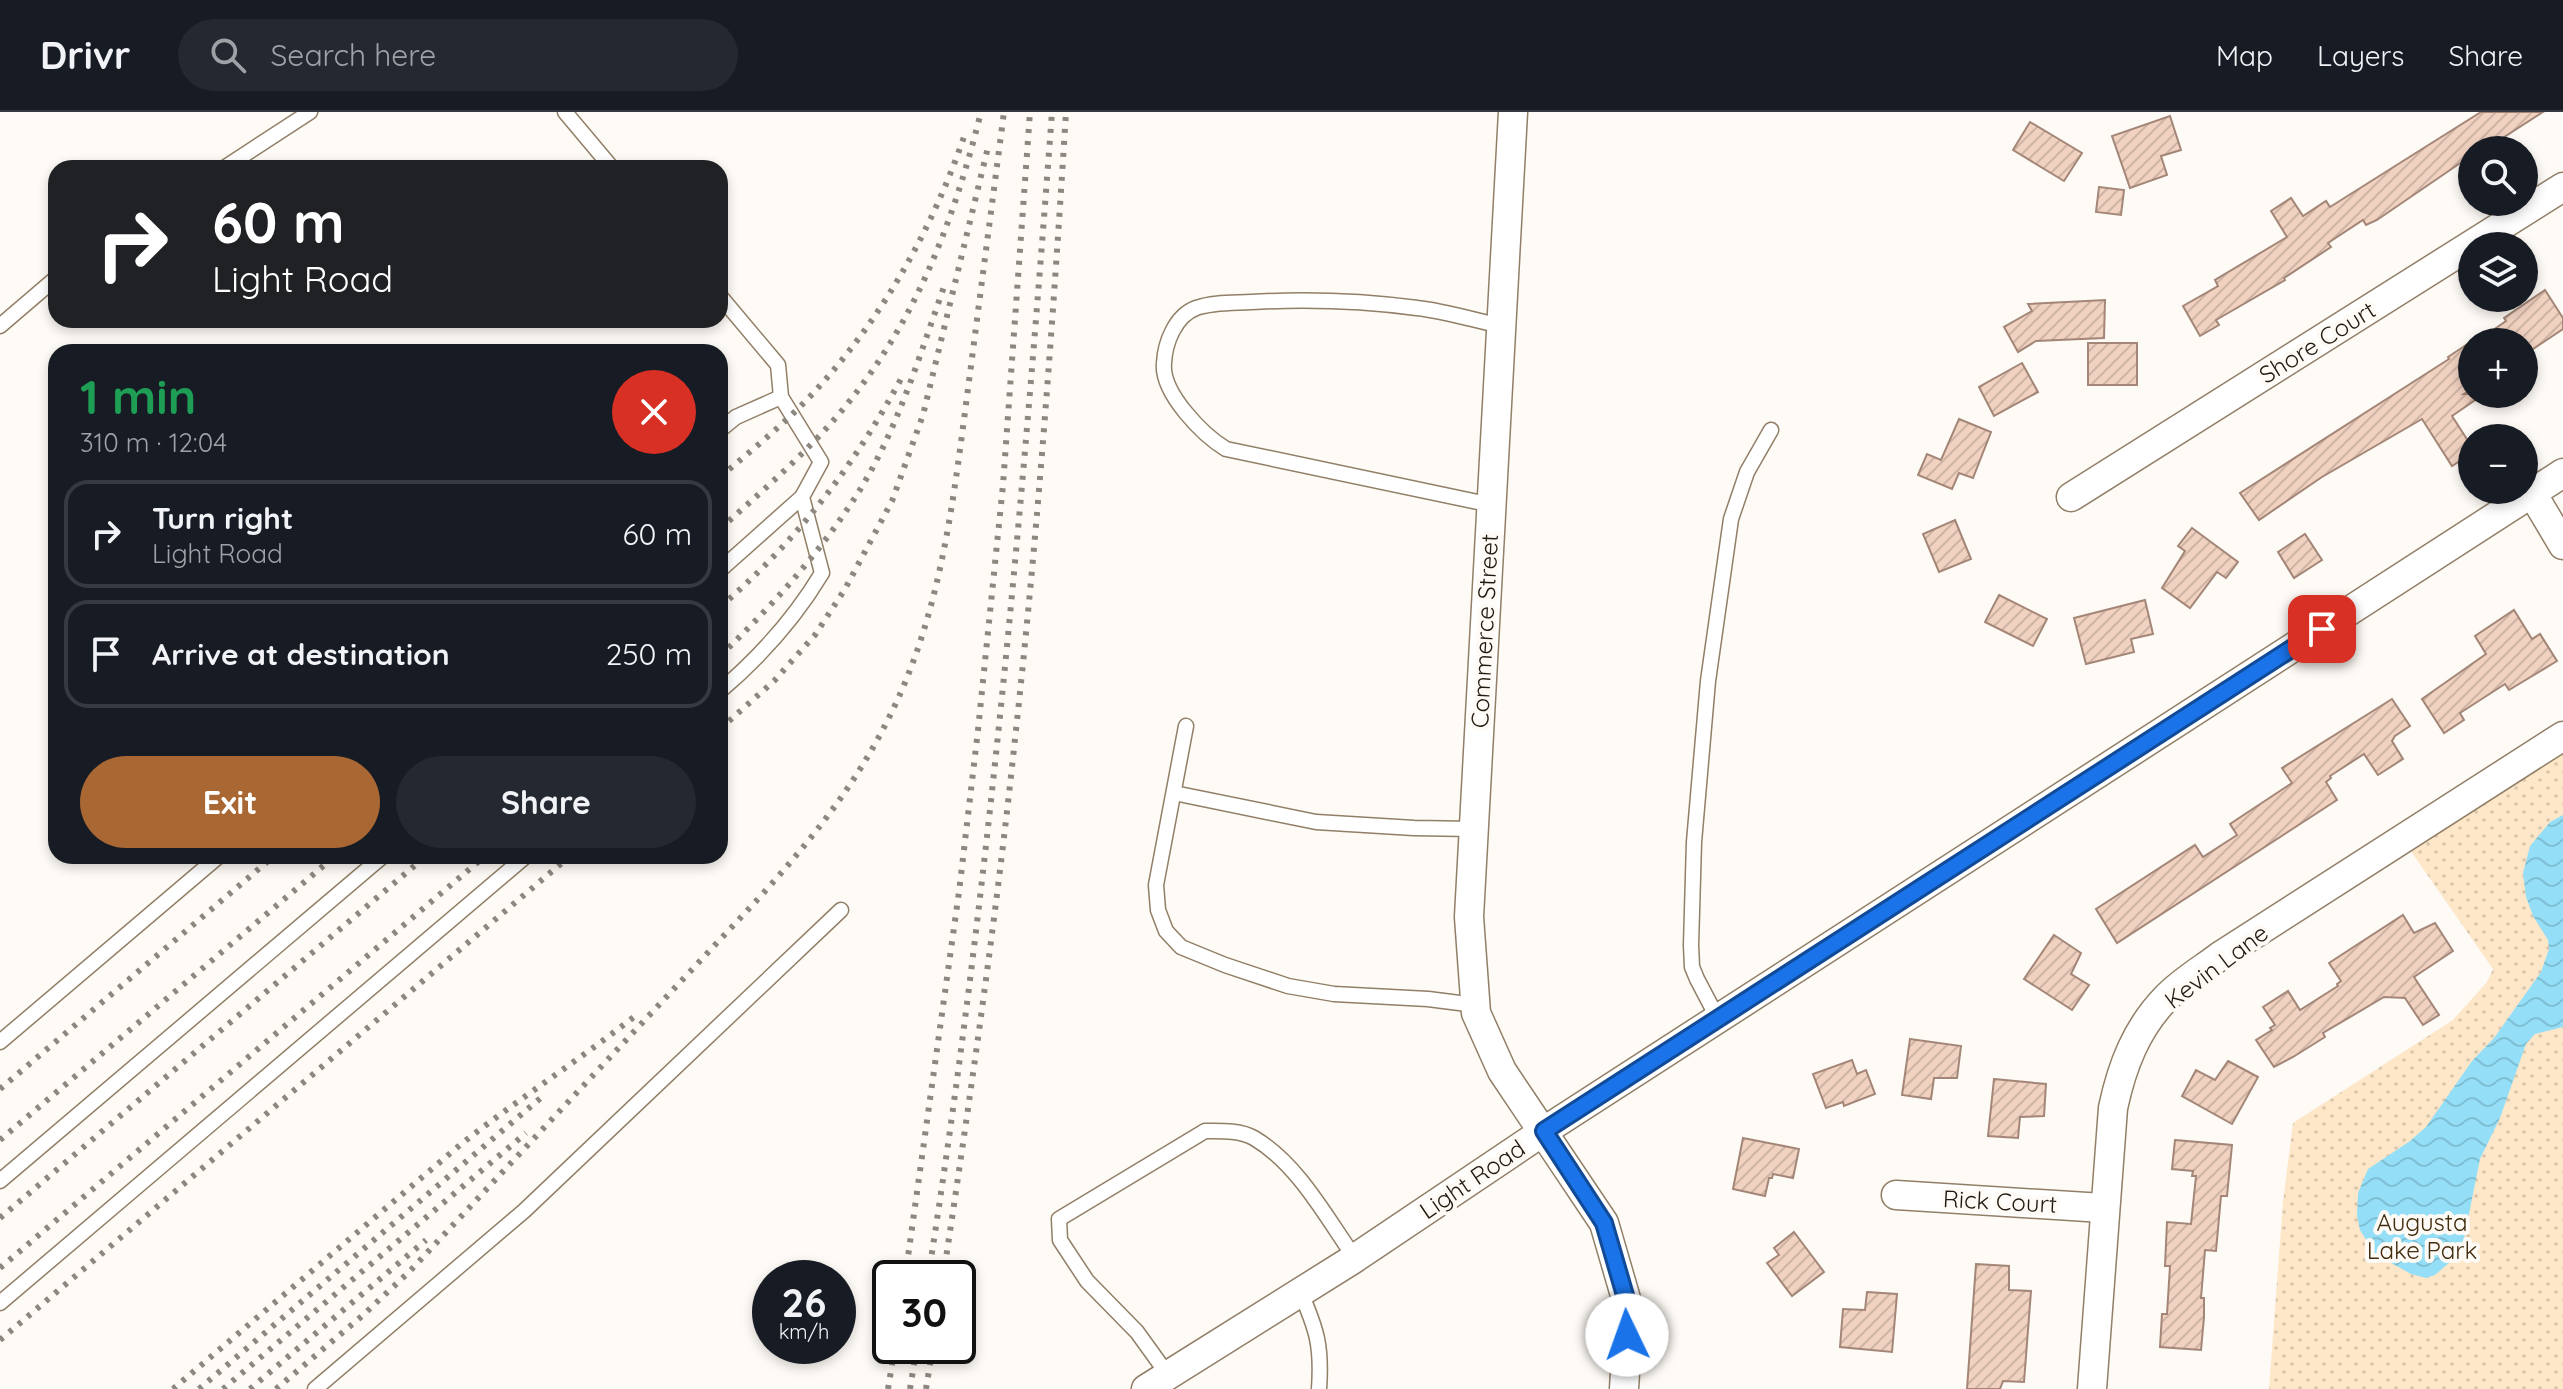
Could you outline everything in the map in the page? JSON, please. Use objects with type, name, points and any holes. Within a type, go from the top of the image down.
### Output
[{"type":"street","name":"Commerce Street","points":[[1513,112],[1469,917],[1475,1005],[1502,1071],[1604,1223],[1629,1309],[1624,1389]]},
{"type":"street","name":"Shore Court","points":[[2071,497],[2563,187]]},
{"type":"street","name":"Light Road","points":[[2538,489],[2563,473]]},
{"type":"street","points":[[2538,503],[2563,545]]},
{"type":"street","name":"Light Road","points":[[1157,1382],[1355,1258],[1544,1131],[2515,504]]},
{"type":"street","name":"Kevin Lane","points":[[2092,1389],[2103,1208],[2113,1108],[2122,1069],[2139,1034],[2167,997],[2220,956],[2563,736]]},
{"type":"street","name":"Rick Court","points":[[1896,1195],[2103,1208]]},
{"type":"lane","points":[[236,160],[310,112]]},
{"type":"lane","points":[[565,112],[605,160]]},
{"type":"lane","points":[[0,326],[48,285]]},
{"type":"lane","points":[[1492,505],[1226,449],[1200,430],[1173,393],[1163,372],[1167,346],[1178,322],[1194,309],[1213,304],[1284,300],[1419,308],[1501,326]]},
{"type":"lane","points":[[728,306],[778,365],[781,397],[821,462],[802,497],[728,563]]},
{"type":"lane","points":[[728,424],[781,397]]},
{"type":"lane","points":[[1718,1019],[1692,967],[1691,945],[1694,842],[1708,681],[1731,519],[1747,472],[1771,430]]},
{"type":"lane","points":[[728,684],[763,651],[804,604],[822,573],[802,497]]},
{"type":"lane","points":[[1186,726],[1156,885],[1158,910],[1166,931],[1181,947],[1288,986],[1334,994],[1475,1005]]},
{"type":"lane","points":[[1174,793],[1316,822],[1473,829]]},
{"type":"lane","points":[[0,1042],[210,864]]},
{"type":"lane","points":[[0,1181],[374,864]]},
{"type":"lane","points":[[0,1303],[517,864]]},
{"type":"lane","points":[[315,1389],[524,1211],[841,910]]},
{"type":"lane","points":[[1157,1382],[1137,1332],[1087,1281],[1060,1240],[1059,1219],[1205,1131],[1230,1132],[1252,1137],[1288,1166],[1355,1258]]},
{"type":"lane","points":[[1300,1291],[1317,1330],[1319,1389]]},
{"type":"green space","name":"Augusta Lake Park","points":[[2563,752],[2563,1389],[2269,1389],[2283,1202],[2293,1123],[2453,1020],[2487,982],[2493,969],[2410,850]]},
{"type":"water","points":[[2563,815],[2563,1027],[2535,1034],[2526,1044],[2500,1118],[2480,1159],[2462,1249],[2435,1275],[2426,1278],[2411,1274],[2375,1254],[2360,1230],[2358,1193],[2368,1169],[2426,1127],[2541,972],[2549,949],[2548,940],[2533,916],[2526,897],[2523,873],[2530,846],[2550,822]]},
{"type":"building","points":[[2481,112],[2543,112],[2506,136],[2458,136],[2458,165],[2377,220],[2366,225],[2363,220],[2328,243],[2331,247],[2285,280],[2216,320],[2219,325],[2200,336],[2183,306],[2218,286],[2215,280],[2287,237],[2271,211],[2291,198],[2303,216],[2326,201],[2330,207]]},
{"type":"building","points":[[2170,116],[2181,150],[2161,156],[2167,175],[2130,188],[2112,136]]},
{"type":"building","points":[[2030,122],[2082,153],[2064,181],[2013,150]]},
{"type":"building","points":[[2099,187],[2124,190],[2121,215],[2096,212]]},
{"type":"building","points":[[2545,290],[2563,318],[2563,329],[2538,346],[2538,328],[2496,328],[2513,312],[2538,312],[2538,295]]},
{"type":"building","points":[[2105,300],[2104,338],[2036,341],[2018,352],[2004,327],[2032,311],[2028,304]]},
{"type":"building","points":[[2088,343],[2137,343],[2137,385],[2088,385]]},
{"type":"building","points":[[2458,350],[2458,408],[2464,408],[2452,416],[2458,425],[2458,462],[2452,466],[2422,419],[2322,477],[2259,520],[2240,493]]},
{"type":"building","points":[[2022,363],[2038,392],[1994,416],[1979,387]]},
{"type":"building","points":[[1959,419],[1991,432],[1973,478],[1959,473],[1952,489],[1918,475],[1927,454],[1941,460]]},
{"type":"building","points":[[1955,520],[1971,559],[1939,572],[1923,534]]},
{"type":"building","points":[[2192,528],[2238,562],[2226,578],[2217,572],[2190,608],[2162,588],[2185,551],[2178,546]]},
{"type":"building","points":[[2305,534],[2322,560],[2294,578],[2278,552]]},
{"type":"building","points":[[1999,595],[2047,619],[2033,646],[1985,622]]},
{"type":"building","points":[[2145,600],[2153,634],[2131,639],[2134,652],[2086,664],[2074,618]]},
{"type":"building","points":[[2514,610],[2532,639],[2540,634],[2557,661],[2509,690],[2505,684],[2460,713],[2464,720],[2444,733],[2422,699],[2486,654],[2475,636]]},
{"type":"building","points":[[2392,699],[2410,726],[2392,741],[2403,759],[2378,775],[2364,754],[2330,776],[2326,782],[2337,800],[2117,943],[2096,909],[2195,845],[2203,857],[2237,835],[2230,824],[2292,783],[2282,768]]},
{"type":"building","points":[[2403,915],[2414,933],[2435,923],[2453,951],[2414,977],[2439,1015],[2423,1025],[2405,998],[2384,997],[2274,1067],[2256,1040],[2275,1025],[2263,1007],[2288,991],[2300,1010],[2338,986],[2341,981],[2329,963]]},
{"type":"building","points":[[2054,935],[2081,953],[2071,974],[2089,985],[2072,1010],[2024,979]]},
{"type":"building","points":[[1910,1039],[1961,1046],[1957,1078],[1934,1078],[1931,1099],[1902,1095]]},
{"type":"building","points":[[1852,1060],[1857,1074],[1866,1070],[1875,1094],[1844,1106],[1843,1102],[1826,1108],[1813,1074]]},
{"type":"building","points":[[2228,1061],[2258,1077],[2232,1124],[2182,1096],[2196,1070],[2215,1080]]},
{"type":"building","points":[[1994,1079],[2046,1084],[2044,1116],[2020,1117],[2018,1138],[1988,1136]]},
{"type":"building","points":[[1743,1138],[1799,1149],[1793,1178],[1773,1174],[1765,1196],[1733,1189]]},
{"type":"building","points":[[2175,1140],[2232,1145],[2227,1196],[2221,1196],[2216,1251],[2205,1250],[2201,1350],[2160,1347],[2162,1314],[2167,1314],[2170,1266],[2165,1266],[2167,1222],[2191,1224],[2196,1176],[2192,1176],[2193,1171],[2172,1169]]},
{"type":"building","points":[[1794,1232],[1824,1272],[1792,1296],[1767,1263],[1779,1255],[1774,1248]]},
{"type":"building","points":[[1976,1264],[2009,1266],[2009,1290],[2031,1291],[2024,1382],[2003,1381],[2000,1389],[1967,1389]]},
{"type":"building","points":[[1867,1292],[1897,1294],[1892,1352],[1840,1347],[1843,1309],[1865,1310]]},
{"type":"railway","points":[[728,522],[839,414],[889,345],[910,308],[944,233],[981,112]]},
{"type":"railway","points":[[276,1389],[409,1272],[758,899],[825,820],[868,756],[901,692],[917,650],[941,566],[956,478],[1004,112]]},
{"type":"railway","points":[[908,1260],[959,892],[978,730],[1003,485],[1030,112]]},
{"type":"railway","points":[[931,1260],[969,987],[1002,696],[1052,112]]},
{"type":"railway","points":[[946,1260],[1000,874],[1015,739],[1044,426],[1066,112]]},
{"type":"railway","points":[[728,470],[805,402],[864,332],[922,235],[939,201],[966,131]]},
{"type":"railway","points":[[728,722],[774,681],[815,635],[845,589],[892,501],[923,415],[989,143]]},
{"type":"railway","points":[[728,648],[794,579],[858,493],[897,417],[945,284]]},
{"type":"railway","points":[[728,600],[774,556],[822,501],[864,441],[902,377]]},
{"type":"railway","points":[[0,1089],[265,864]]},
{"type":"railway","points":[[0,1140],[326,864]]},
{"type":"railway","points":[[0,1218],[417,864]]},
{"type":"railway","points":[[0,1268],[476,864]]},
{"type":"railway","points":[[0,1340],[561,864]]},
{"type":"railway","points":[[173,1389],[460,1145],[635,1016]]},
{"type":"railway","points":[[199,1389],[543,1096]]},
{"type":"railway","points":[[223,1389],[526,1133]]},
{"type":"railway","points":[[250,1389],[426,1240]]},
{"type":"railway","points":[[888,1389],[892,1364]]},
{"type":"railway","points":[[910,1389],[914,1364]]},
{"type":"railway","points":[[926,1389],[930,1364]]},
{"type":"route","points":[[1627,1335],[1629,1309],[1604,1223],[1544,1131],[2322,629]]}]
